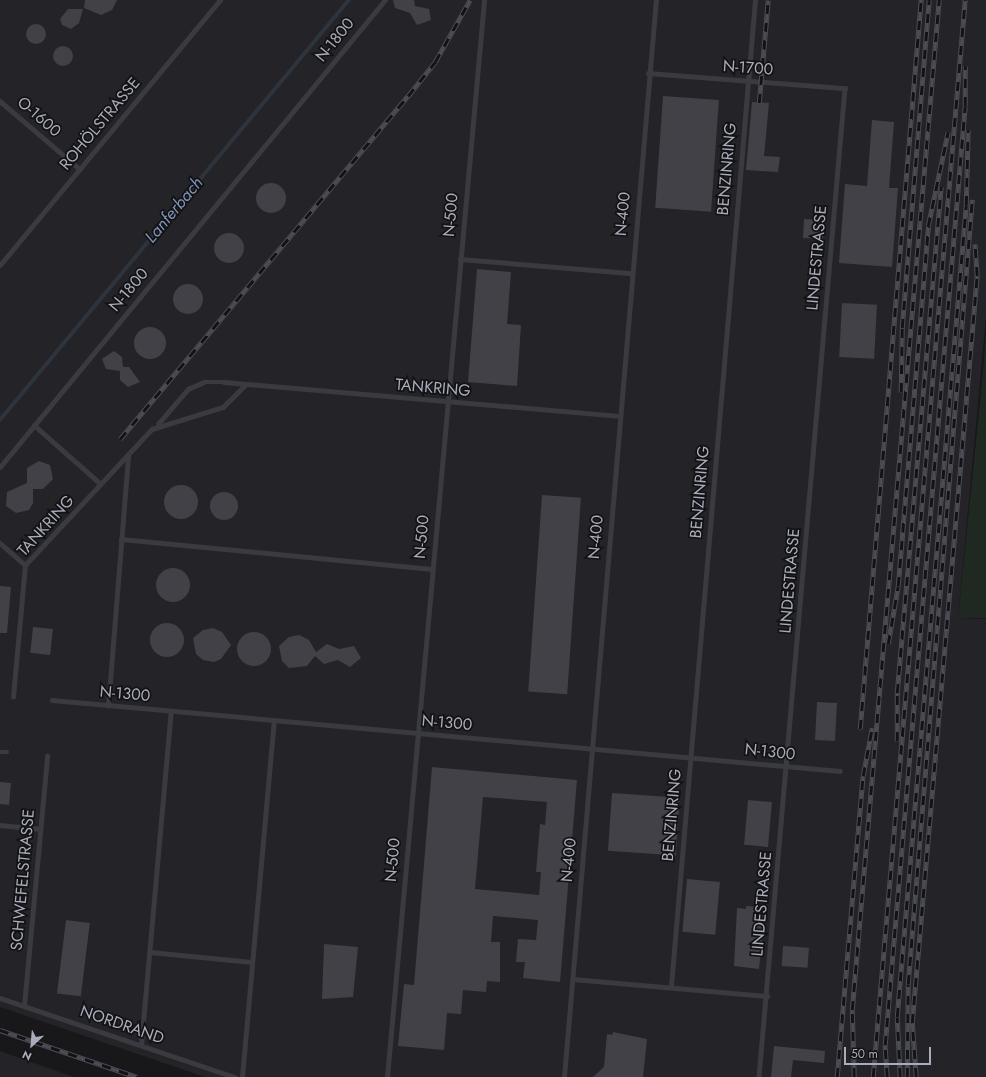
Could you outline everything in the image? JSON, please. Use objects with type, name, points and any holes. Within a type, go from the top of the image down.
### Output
[{"type":"lane","name":"ROHÖLSTRASSE","points":[[0,265],[220,0]]},
{"type":"lane","name":"N-1800","points":[[0,466],[385,0]]},
{"type":"lane","name":"N-500","points":[[387,1077],[484,0]]},
{"type":"lane","name":"N-400","points":[[564,1077],[648,73],[656,0]]},
{"type":"lane","name":"BENZINRING","points":[[671,986],[755,0]]},
{"type":"lane","name":"N-1700","points":[[648,73],[845,88]]},
{"type":"lane","name":"LINDESTRASSE","points":[[759,1077],[845,88]]},
{"type":"lane","name":"O-1600","points":[[0,101],[80,169]]},
{"type":"lane","points":[[460,259],[631,273]]},
{"type":"lane","name":"TANKRING","points":[[13,697],[25,565],[128,454],[158,424],[188,389],[204,382],[619,416]]},
{"type":"lane","points":[[158,424],[223,407],[245,385]]},
{"type":"lane","points":[[34,425],[101,484]]},
{"type":"lane","points":[[108,706],[128,454]]},
{"type":"lane","points":[[121,539],[432,569]]},
{"type":"lane","points":[[0,543],[25,565]]},
{"type":"lane","name":"N-1300","points":[[52,700],[418,734],[591,747],[840,771]]},
{"type":"lane","points":[[141,1045],[171,712]]},
{"type":"lane","points":[[242,1077],[274,721]]},
{"type":"lane","points":[[0,752],[6,752]]},
{"type":"lane","name":"SCHWEFELSTRASSE","points":[[24,1006],[47,756]]},
{"type":"lane","points":[[0,825],[40,829]]},
{"type":"lane","points":[[150,952],[252,962]]},
{"type":"lane","points":[[573,979],[671,986],[766,996]]},
{"type":"lane","name":"NORDRAND","points":[[0,998],[236,1077]]},
{"type":"shaded area","points":[[0,0],[986,0],[986,317],[958,618],[986,619],[986,1077],[205,1077],[0,1007]]},
{"type":"shaded area","points":[[986,332],[986,618],[958,618],[983,372]]},
{"type":"shaded area","points":[[0,1051],[74,1077],[0,1077]]},
{"type":"building","points":[[85,0],[117,0],[112,10],[101,15],[84,8]]},
{"type":"building","points":[[393,0],[414,0],[415,6],[429,9],[431,20],[417,25],[410,13],[395,8]]},
{"type":"building","points":[[68,9],[83,9],[79,23],[71,29],[62,25],[60,19]]},
{"type":"building","points":[[36,24],[43,27],[46,34],[43,41],[36,44],[29,41],[26,34],[29,27]]},
{"type":"building","points":[[63,46],[70,49],[73,56],[70,63],[63,66],[56,63],[53,56],[56,49]]},
{"type":"building","points":[[663,96],[719,100],[711,212],[655,208]]},
{"type":"building","points":[[752,102],[769,103],[764,156],[780,157],[778,172],[746,170]]},
{"type":"building","points":[[872,120],[894,122],[889,188],[898,188],[892,267],[839,263],[845,184],[867,186]]},
{"type":"building","points":[[271,183],[282,187],[286,198],[282,209],[271,213],[260,209],[256,198],[260,187]]},
{"type":"building","points":[[804,219],[824,220],[823,239],[803,238]]},
{"type":"building","points":[[229,233],[240,237],[244,248],[240,259],[229,263],[218,259],[214,248],[218,237]]},
{"type":"building","points":[[477,269],[511,272],[507,324],[521,325],[517,386],[468,382]]},
{"type":"building","points":[[188,284],[199,288],[203,299],[199,310],[188,314],[177,310],[173,299],[177,288]]},
{"type":"building","points":[[842,303],[877,305],[874,359],[839,357]]},
{"type":"building","points":[[150,327],[161,332],[166,343],[161,354],[150,359],[139,354],[134,343],[139,332]]},
{"type":"building","points":[[114,351],[122,357],[123,367],[129,367],[140,382],[128,387],[120,380],[120,371],[106,369],[102,359]]},
{"type":"building","points":[[39,461],[50,465],[53,479],[43,489],[33,489],[33,503],[29,510],[16,513],[6,506],[7,492],[27,483],[27,468]]},
{"type":"building","points":[[178,485],[184,485],[193,490],[197,496],[197,508],[193,514],[184,519],[178,519],[169,514],[164,505],[164,499],[169,490]]},
{"type":"building","points":[[224,492],[234,496],[238,506],[234,516],[224,520],[214,516],[210,506],[214,496]]},
{"type":"building","points":[[542,495],[581,498],[567,694],[528,692]]},
{"type":"building","points":[[173,568],[185,573],[190,585],[185,597],[173,602],[161,597],[156,585],[161,573]]},
{"type":"building","points":[[0,586],[11,587],[7,633],[0,633]]},
{"type":"building","points":[[164,623],[170,623],[179,628],[183,634],[183,646],[179,652],[170,657],[164,657],[155,652],[150,643],[150,637],[155,628]]},
{"type":"building","points":[[33,627],[53,629],[50,655],[30,653]]},
{"type":"building","points":[[213,628],[222,632],[231,645],[221,659],[214,662],[203,660],[196,654],[193,638],[203,630]]},
{"type":"building","points":[[257,632],[266,637],[270,642],[270,656],[266,661],[261,665],[251,666],[247,665],[238,656],[237,646],[238,642],[247,633]]},
{"type":"building","points":[[299,635],[309,640],[316,652],[327,644],[339,649],[354,646],[361,658],[350,667],[338,660],[324,664],[315,656],[307,666],[289,668],[282,661],[279,646],[289,637]]},
{"type":"building","points":[[817,702],[837,703],[835,741],[815,740]]},
{"type":"building","points":[[432,767],[577,780],[560,982],[523,978],[525,962],[516,962],[518,939],[536,940],[538,920],[493,916],[491,942],[500,942],[500,982],[487,981],[486,992],[463,990],[461,1014],[447,1013],[444,1050],[398,1046],[404,984],[414,985]],"holes":[[[483,797],[547,802],[545,825],[540,824],[536,872],[541,872],[539,895],[475,889]]]},
{"type":"building","points":[[0,782],[11,783],[9,805],[0,804]]},
{"type":"building","points":[[612,793],[680,798],[676,856],[608,851]]},
{"type":"building","points":[[748,800],[772,802],[768,847],[744,845]]},
{"type":"building","points":[[687,879],[720,882],[715,935],[682,932]]},
{"type":"building","points":[[746,906],[765,907],[759,969],[734,966],[737,908],[746,909]]},
{"type":"building","points":[[66,920],[90,923],[81,996],[57,993]]},
{"type":"building","points":[[324,944],[358,947],[353,997],[322,999]]},
{"type":"building","points":[[783,946],[809,948],[808,968],[782,966]]},
{"type":"building","points":[[613,1032],[647,1039],[643,1077],[593,1077],[604,1067],[607,1034],[612,1035]]},
{"type":"building","points":[[774,1046],[825,1051],[824,1063],[793,1060],[791,1077],[771,1077]]},
{"type":"waterway","name":"Lanferbach","points":[[0,420],[349,0]]},
{"type":"railway","points":[[120,439],[408,96],[435,62],[470,0]]},
{"type":"railway","points":[[759,103],[768,0]]},
{"type":"railway","points":[[860,729],[921,0]]},
{"type":"railway","points":[[901,392],[902,328],[929,0]]},
{"type":"railway","points":[[854,1077],[852,1010],[939,0]]},
{"type":"railway","points":[[873,1077],[965,0]]},
{"type":"railway","points":[[887,1077],[885,1045],[965,106],[965,66]]},
{"type":"railway","points":[[900,1077],[897,1017],[966,205],[968,130]]},
{"type":"railway","points":[[888,644],[898,586],[928,226],[948,132]]},
{"type":"railway","points":[[897,741],[897,693],[941,187]]},
{"type":"railway","points":[[907,1077],[908,984],[972,200]]},
{"type":"railway","points":[[916,1077],[912,1023],[977,276],[975,244]]},
{"type":"railway","points":[[837,1077],[863,776],[872,728]]},
{"type":"railway","points":[[0,1030],[137,1077]]}]
